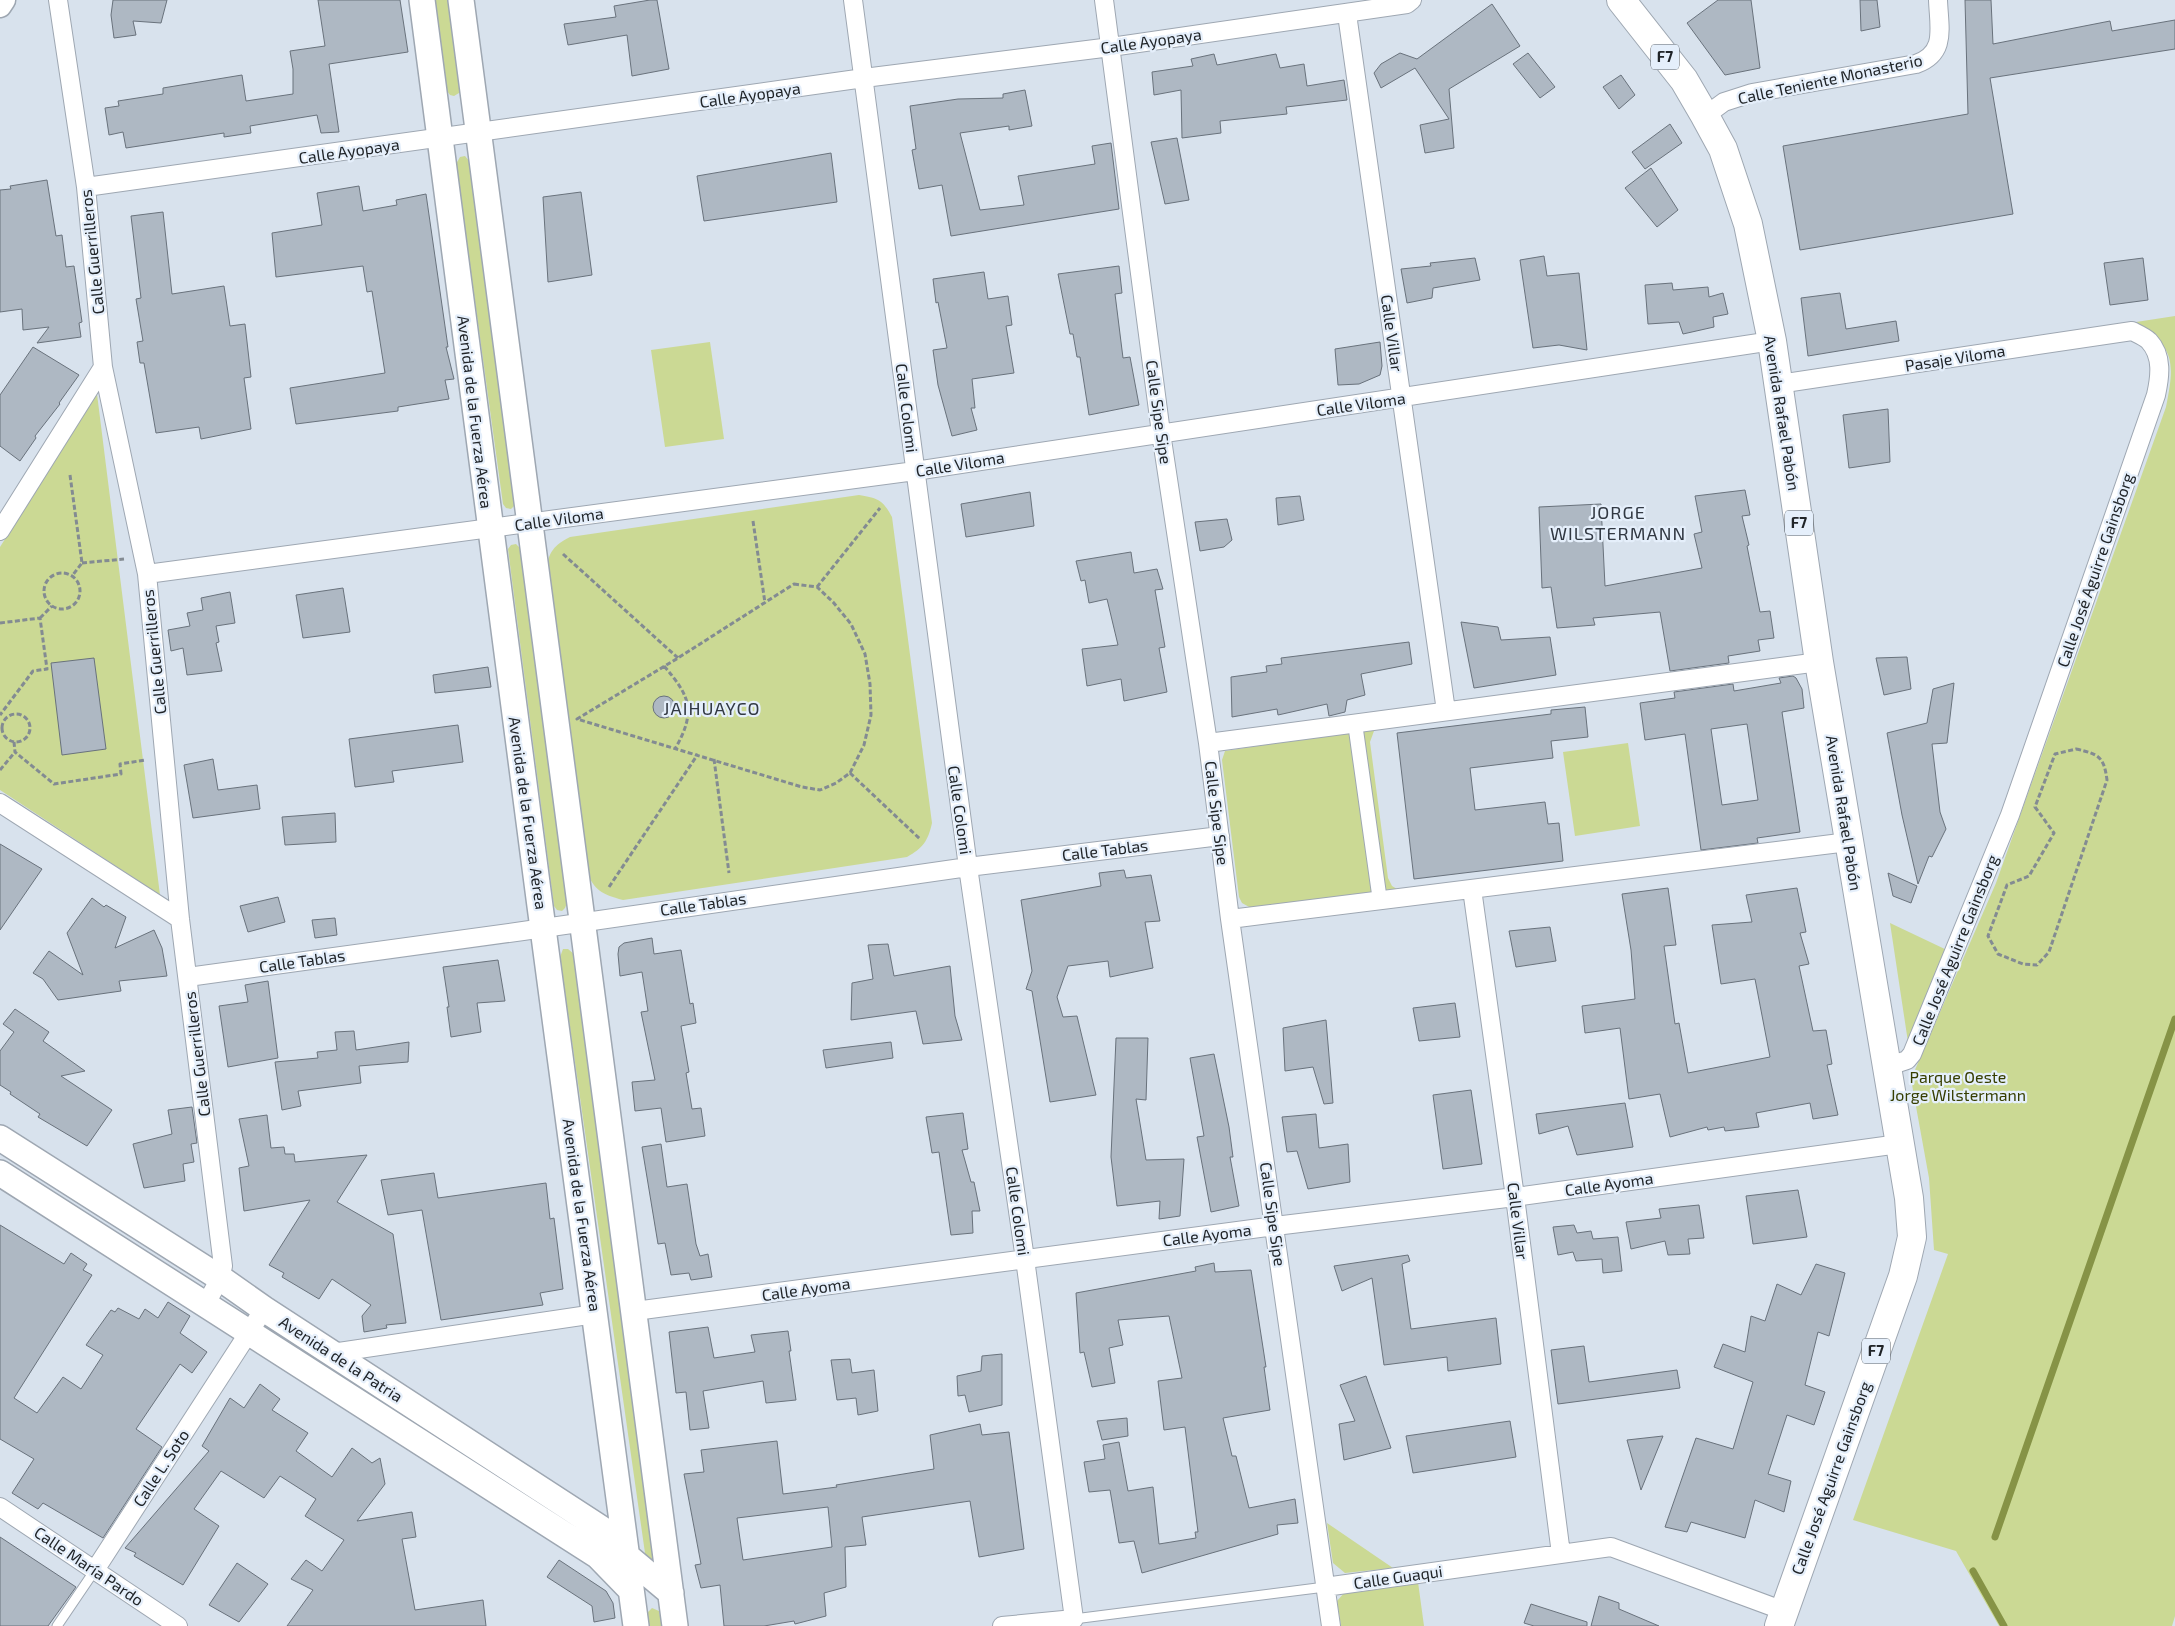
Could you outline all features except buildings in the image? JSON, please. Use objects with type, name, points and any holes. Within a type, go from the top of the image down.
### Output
[{"type":"highway","name":"Avenida Rafael Pabón","points":[[1621,0],[1684,80],[1705,116],[1723,149],[1748,224],[1772,341],[1819,662],[1886,1067]]},
{"type":"highway","name":"Calle José Aguirre Gainsborg","points":[[1781,1619],[1903,1276],[1912,1238],[1909,1198],[1886,1067]]},
{"type":"main road","name":"Avenida de la Fuerza Aérea","points":[[422,0],[636,1626]]},
{"type":"main road","points":[[461,0],[675,1626]]},
{"type":"main road","name":"Avenida de la Patria","points":[[0,1138],[220,1278],[332,1354],[605,1530],[628,1557],[671,1593]]},
{"type":"main road","name":"Avenida de la Patria","points":[[0,1173],[598,1556],[631,1590]]},
{"type":"main road","points":[[579,1514],[596,1511],[606,1506],[613,1496],[618,1479]]},
{"type":"street","points":[[0,6],[4,0]]},
{"type":"street","name":"Calle Guerrilleros","points":[[58,0],[86,187],[103,367],[147,574],[180,919],[223,1266],[220,1278],[206,1304]]},
{"type":"street","name":"Calle Colomi","points":[[854,0],[968,867],[1025,1260],[1074,1619]]},
{"type":"street","name":"Calle Sipe Sipe","points":[[1104,0],[1161,433],[1208,743],[1230,919],[1331,1626]]},
{"type":"street","name":"Calle Ayopaya","points":[[86,187],[864,78],[1110,47],[1347,14],[1407,4],[1412,0]]},
{"type":"street","name":"Calle Teniente Monasterio","points":[[1705,116],[1724,102],[1752,93],[1916,64],[1929,59],[1937,50],[1939,34],[1938,0]]},
{"type":"street","name":"Calle Villar","points":[[1347,14],[1446,712]]},
{"type":"street","name":"Pasaje Viloma","points":[[1778,384],[2132,331]]},
{"type":"street","name":"Calle José Aguirre Gainsborg","points":[[1886,1067],[1907,1060],[1915,1049],[2010,815],[2153,404],[2160,376],[2158,355],[2149,341],[2132,331]]},
{"type":"street","name":"Calle Viloma","points":[[147,574],[915,471],[1772,341]]},
{"type":"street","points":[[0,531],[103,367]]},
{"type":"street","points":[[1208,743],[1819,662]]},
{"type":"street","points":[[1355,724],[1380,901]]},
{"type":"street","points":[[0,802],[180,919]]},
{"type":"street","name":"Calle Tablas","points":[[188,976],[543,928],[968,867],[1220,836]]},
{"type":"street","points":[[1230,919],[1848,842]]},
{"type":"street","name":"Calle Villar","points":[[1472,889],[1515,1197],[1561,1554]]},
{"type":"street","name":"Calle Ayoma","points":[[634,1311],[1275,1226],[1515,1197],[1899,1144]]},
{"type":"street","name":"Calle L. Soto","points":[[95,1570],[264,1309]]},
{"type":"street","points":[[332,1354],[595,1314]]},
{"type":"street","name":"Calle María Pardo","points":[[0,1506],[178,1626]]},
{"type":"street","name":"Calle Guaqui","points":[[1325,1588],[1611,1547],[1781,1619]]},
{"type":"street","name":"Calle Guaqui","points":[[1002,1626],[1074,1619]]},
{"type":"lane","name":"Calle L. Soto","points":[[57,1626],[95,1570]]},
{"type":"lane","name":"Calle Guaqui","points":[[1074,1619],[1092,1622],[1325,1588]]},
{"type":"path","points":[[70,475],[82,564]]},
{"type":"path","points":[[817,587],[880,508]]},
{"type":"path","points":[[753,521],[765,603]]},
{"type":"path","points":[[563,554],[678,658]]},
{"type":"path","points":[[72,576],[82,564],[129,559]]},
{"type":"path","points":[[58,573],[72,576],[80,588],[78,599],[74,604],[64,609],[52,606],[44,597],[44,585],[48,579],[58,573]]},
{"type":"path","points":[[794,584],[817,587],[833,602],[851,624],[865,654],[870,684],[871,715],[864,745],[850,772],[836,783],[820,790],[802,787],[698,754],[675,749],[577,719],[765,603],[794,584]]},
{"type":"path","points":[[0,623],[40,618],[52,606]]},
{"type":"path","points":[[4,720],[0,716],[33,671],[47,669],[40,618]]},
{"type":"path","points":[[664,666],[681,686],[687,699],[688,717],[683,735],[675,749]]},
{"type":"path","points":[[13,714],[23,715],[30,723],[30,732],[23,740],[14,742],[3,735],[2,726],[4,720],[13,714]]},
{"type":"path","points":[[14,742],[15,752],[54,784],[121,774],[120,764],[146,760]]},
{"type":"path","points":[[2076,750],[2094,753],[2104,764],[2107,780],[2049,952],[2037,965],[2023,964],[1998,954],[1988,936],[2007,885],[2029,876],[2054,833],[2035,807],[2055,754],[2076,750]]},
{"type":"path","points":[[0,770],[15,752]]},
{"type":"path","points":[[608,887],[698,754]]},
{"type":"path","points":[[714,759],[729,873]]},
{"type":"path","points":[[850,772],[920,839]]},
{"type":"green space","points":[[435,0],[449,0],[459,88],[459,93],[454,96],[450,95],[447,91]]},
{"type":"green space","points":[[465,156],[470,162],[516,504],[511,509],[506,508],[503,504],[456,164],[460,157]]},
{"type":"green space","points":[[2175,316],[2175,1616],[2172,1626],[1999,1626],[1956,1551],[1853,1520],[1948,1254],[1934,1250],[1929,1178],[1911,1079],[1996,883],[2166,407],[2171,378],[2169,357],[2165,348],[2158,340],[2136,322]]},
{"type":"green space","points":[[710,342],[724,439],[665,447],[651,350]]},
{"type":"green space","points":[[97,394],[160,895],[0,790],[0,547]]},
{"type":"green space","points":[[859,495],[871,497],[883,503],[892,517],[932,823],[929,835],[924,843],[907,857],[623,900],[604,893],[592,882],[585,869],[546,569],[553,550],[570,537]]},
{"type":"green space","points":[[516,544],[522,550],[567,903],[562,911],[557,910],[554,906],[508,549],[511,545]]},
{"type":"green space","points":[[1379,727],[1374,731],[1370,742],[1388,878],[1392,886],[1397,889],[1251,908],[1242,903],[1239,897],[1222,760],[1225,751]]},
{"type":"green space","points":[[1628,743],[1640,826],[1575,836],[1563,752]]},
{"type":"green space","name":"Parque Oeste Jorge Wilstermann","points":[[1890,923],[1949,951],[1908,1042]]},
{"type":"green space","points":[[563,949],[568,949],[574,954],[659,1558],[656,1564],[646,1560],[560,957]]},
{"type":"green space","points":[[1327,1523],[1393,1568],[1345,1573],[1333,1563]]},
{"type":"green space","points":[[1418,1582],[1424,1626],[1341,1626],[1337,1601],[1345,1592]]},
{"type":"green space","points":[[652,1608],[659,1611],[662,1626],[648,1626],[647,1613]]},
{"type":"waterway","points":[[1995,1537],[2175,1019]]},
{"type":"waterway","points":[[1973,1571],[2004,1626]]},
{"type":"district","name":"JORGE WILSTERMANN","points":[[1618,523]]},
{"type":"district","name":"JAIHUAYCO","points":[[712,709]]}]
